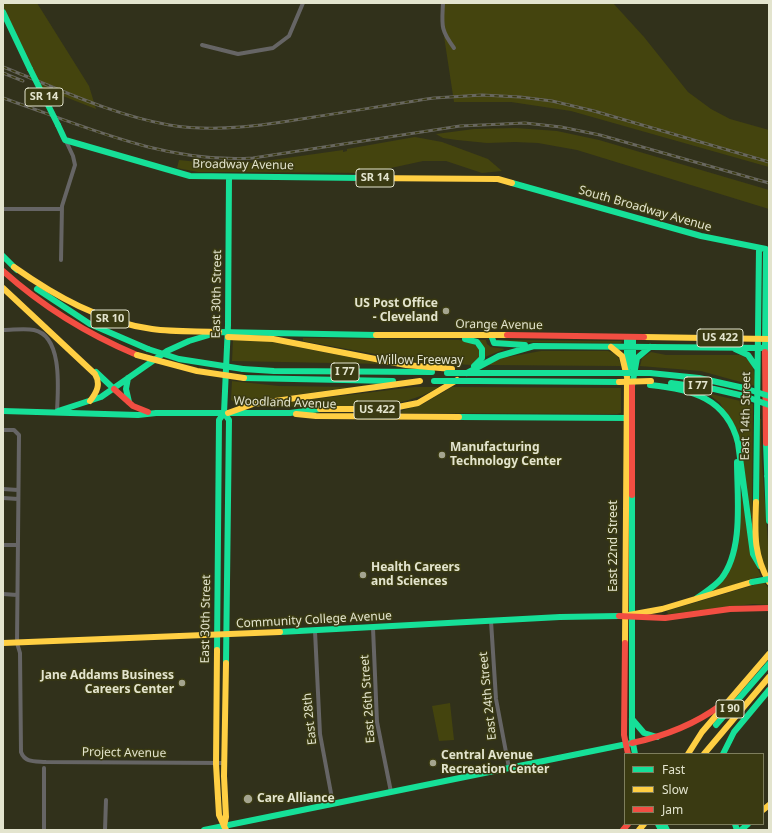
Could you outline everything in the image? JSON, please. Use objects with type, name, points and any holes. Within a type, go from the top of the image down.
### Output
[{"type":"main road","name":"SR 14","points":[[3,12],[66,140]]},
{"type":"main road","name":"Broadway Avenue","points":[[66,140],[184,175],[229,177],[490,179],[520,185]]},
{"type":"main road","name":"East 30th Street","points":[[225,828],[224,763],[227,635],[228,420],[226,413],[229,177]]},
{"type":"main road","name":"South Broadway Avenue","points":[[520,185],[688,233],[768,249]]},
{"type":"main road","name":"East 14th Street","points":[[759,248],[755,532],[760,566],[769,581]]},
{"type":"main road","name":"East 14th Street","points":[[768,249],[765,413],[769,521]]},
{"type":"main road","name":"Willow Freeway","points":[[3,256],[37,289],[76,317],[114,336],[148,350],[195,362],[243,369],[274,371],[449,371]]},
{"type":"main road","name":"SR 10","points":[[14,267],[65,301],[114,320],[152,329],[219,332]]},
{"type":"main road","name":"Willow Freeway","points":[[3,271],[41,304],[68,322],[97,337],[137,355],[197,371],[244,378],[651,383]]},
{"type":"main road","points":[[3,288],[129,402],[140,409],[156,413]]},
{"type":"main road","name":"Woodland Avenue","points":[[58,411],[90,401],[114,389],[167,351],[189,341],[219,332],[228,335]]},
{"type":"main road","name":"Orange Avenue","points":[[228,335],[491,335],[767,339]]},
{"type":"main road","points":[[203,337],[228,335],[273,339],[449,371]]},
{"type":"main road","points":[[491,335],[492,341],[496,344],[542,346]]},
{"type":"main road","points":[[399,336],[466,339],[477,342],[482,349],[482,358],[458,379]]},
{"type":"main road","name":"East 22nd Street","points":[[628,753],[625,745],[625,616],[632,386],[630,337]]},
{"type":"main road","name":"Orange Avenue","points":[[290,413],[315,409],[379,410],[403,407],[426,399],[484,363],[507,352],[522,348],[542,346],[767,348]]},
{"type":"main road","points":[[611,347],[622,356],[627,377]]},
{"type":"main road","name":"East 22nd Street","points":[[630,347],[627,377],[630,418],[632,744],[635,753]]},
{"type":"main road","points":[[632,386],[637,358],[650,347]]},
{"type":"main road","points":[[731,348],[748,355],[757,368]]},
{"type":"main road","points":[[80,359],[98,381],[98,390],[90,401]]},
{"type":"main road","name":"I 77","points":[[449,371],[650,373],[698,378],[744,388],[769,396]]},
{"type":"main road","points":[[765,413],[769,376]]},
{"type":"main road","points":[[128,378],[126,389],[129,402]]},
{"type":"main road","points":[[226,413],[253,404],[420,381]]},
{"type":"main road","points":[[651,383],[685,390],[713,402],[729,418],[736,438],[753,554],[760,566]]},
{"type":"main road","name":"I 77","points":[[651,383],[699,386],[744,396],[769,406]]},
{"type":"main road","name":"Woodland Avenue","points":[[3,411],[58,411],[70,414],[138,415],[156,413],[290,413],[316,416],[630,418]]},
{"type":"main road","name":"East 30th Street","points":[[225,828],[219,815],[216,764],[219,420],[226,413]]},
{"type":"main road","points":[[697,598],[721,578],[728,568],[734,552],[736,438]]},
{"type":"main road","points":[[767,476],[769,486]]},
{"type":"main road","points":[[632,615],[662,609],[752,582],[769,581]]},
{"type":"main road","points":[[632,615],[665,618],[730,609],[757,607],[769,608]]},
{"type":"main road","name":"Community College Avenue","points":[[3,643],[217,636],[632,615]]},
{"type":"main road","points":[[690,753],[702,732],[769,654]]},
{"type":"main road","name":"I 90","points":[[690,753],[769,664]]},
{"type":"main road","name":"I 90","points":[[705,753],[769,677]]},
{"type":"main road","points":[[723,732],[747,709],[769,684]]},
{"type":"main road","points":[[204,830],[225,828],[391,792],[658,738],[676,732],[698,720],[719,706],[740,688]]},
{"type":"main road","points":[[724,753],[734,732],[769,690]]},
{"type":"main road","points":[[632,719],[644,733],[658,738]]},
{"type":"street","points":[[202,45],[238,54],[273,48],[289,36],[303,3]]},
{"type":"street","points":[[444,3],[442,23],[444,35],[454,48]]},
{"type":"street","points":[[61,260],[62,209],[74,165],[73,156],[66,140]]},
{"type":"street","points":[[3,209],[62,209]]},
{"type":"street","points":[[3,330],[34,330],[48,339],[56,356],[58,411]]},
{"type":"street","points":[[3,430],[17,432],[19,435],[17,643]]},
{"type":"street","points":[[3,489],[18,490]]},
{"type":"street","points":[[3,498],[18,498]]},
{"type":"street","points":[[3,545],[17,546]]},
{"type":"street","points":[[3,594],[17,595]]},
{"type":"street","name":"East 24th Street","points":[[491,621],[496,699],[509,768]]},
{"type":"street","name":"East 26th Street","points":[[373,628],[377,722],[391,792]]},
{"type":"street","name":"East 28th","points":[[314,631],[320,734],[334,804]]},
{"type":"street","name":"Project Avenue","points":[[17,643],[20,653],[21,752],[24,758],[28,761],[224,763]]},
{"type":"street","points":[[44,768],[44,830]]},
{"type":"street","points":[[105,830],[106,800]]},
{"type":"shaded area","points":[[3,3],[37,3],[89,86],[96,109],[40,87],[3,12]]},
{"type":"shaded area","points":[[443,3],[613,3],[644,37],[688,92],[711,109],[730,119],[769,130],[769,167],[571,111],[511,102],[454,102],[442,23]]},
{"type":"shaded area","points":[[516,128],[557,131],[599,140],[769,190],[769,209],[577,150],[538,143],[487,143],[457,140],[443,138],[436,134],[474,129]]},
{"type":"shaded area","points":[[415,137],[442,142],[488,159],[502,171],[482,173],[446,161],[423,161],[368,173],[198,172],[177,168],[179,160],[218,164],[244,164],[343,150],[343,152],[347,151],[347,149]]},
{"type":"shaded area","points":[[252,338],[384,364],[232,361],[233,340]]},
{"type":"shaded area","points":[[303,338],[459,340],[468,341],[479,348],[480,356],[472,365],[419,362],[303,341]]},
{"type":"shaded area","points":[[479,340],[486,340],[487,344],[491,347],[505,349],[485,357]]},
{"type":"shaded area","points":[[495,340],[622,341],[621,343],[499,342]]},
{"type":"shaded area","points":[[541,351],[608,351],[617,356],[621,366],[487,365],[507,355],[508,357]]},
{"type":"shaded area","points":[[651,352],[666,355],[740,355],[748,360],[753,368],[755,386],[701,371],[640,366],[642,358]]},
{"type":"shaded area","points":[[232,381],[279,386],[352,387],[237,403],[231,400]]},
{"type":"shaded area","points":[[415,387],[439,387],[420,396],[379,406],[337,408],[273,406],[273,404]]},
{"type":"shaded area","points":[[452,387],[621,388],[621,413],[401,413],[401,411],[423,404]]},
{"type":"shaded area","points":[[707,393],[753,404],[752,517],[750,517],[740,438],[720,403]]},
{"type":"shaded area","points":[[759,419],[761,419],[769,577],[760,558],[758,546]]},
{"type":"shaded area","points":[[741,492],[752,556],[761,576],[715,591],[714,588],[723,579],[738,527]]},
{"type":"shaded area","points":[[764,582],[769,589],[769,605],[753,604],[668,614],[667,611]]},
{"type":"shaded area","points":[[450,703],[454,740],[439,741],[432,706]]},
{"type":"railway","points":[[3,67],[106,108],[127,115],[169,125],[205,128],[242,127],[434,98],[482,95],[520,97],[552,101],[594,111],[769,162]]},
{"type":"railway","points":[[3,73],[23,81]]},
{"type":"railway","points":[[3,98],[126,141],[189,155],[221,158],[253,158],[460,126],[525,123],[561,127],[600,135],[769,183]]},
{"type":"traffic: fast","points":[[3,12],[30,69]]},
{"type":"traffic: fast","points":[[30,69],[58,125]]},
{"type":"traffic: fast","points":[[58,125],[65,140],[190,176],[363,178]]},
{"type":"traffic: fast","points":[[217,650],[219,420],[224,413],[228,325],[229,177]]},
{"type":"traffic: fast","points":[[512,183],[701,236],[766,249],[765,352]]},
{"type":"traffic: fast","points":[[756,502],[759,248]]},
{"type":"traffic: fast","points":[[3,256],[17,270]]},
{"type":"traffic: fast","points":[[37,289],[90,324],[148,349]]},
{"type":"traffic: fast","points":[[58,411],[101,397],[167,351],[189,341],[219,332],[376,335]]},
{"type":"traffic: fast","points":[[491,335],[494,343],[525,345]]},
{"type":"traffic: fast","points":[[627,337],[627,370]]},
{"type":"traffic: fast","points":[[633,337],[633,369]]},
{"type":"traffic: fast","points":[[465,339],[477,342],[482,349],[482,358],[474,366]]},
{"type":"traffic: fast","points":[[467,373],[499,356],[534,346],[769,348]]},
{"type":"traffic: fast","points":[[632,386],[637,358],[650,347]]},
{"type":"traffic: fast","points":[[148,349],[179,359],[243,369]]},
{"type":"traffic: fast","points":[[735,349],[748,355],[757,368]]},
{"type":"traffic: fast","points":[[243,369],[274,371],[432,372]]},
{"type":"traffic: fast","points":[[96,372],[114,389]]},
{"type":"traffic: fast","points":[[447,373],[488,373]]},
{"type":"traffic: fast","points":[[488,373],[609,373]]},
{"type":"traffic: fast","points":[[609,373],[650,373]]},
{"type":"traffic: fast","points":[[650,373],[699,378],[744,388]]},
{"type":"traffic: fast","points":[[128,378],[126,389],[129,402]]},
{"type":"traffic: fast","points":[[244,378],[393,381]]},
{"type":"traffic: fast","points":[[434,381],[476,381]]},
{"type":"traffic: fast","points":[[476,381],[619,382]]},
{"type":"traffic: fast","points":[[671,383],[714,389],[744,396]]},
{"type":"traffic: fast","points":[[650,385],[680,389],[705,399],[716,406],[733,428],[738,443],[753,554],[760,566]]},
{"type":"traffic: fast","points":[[744,388],[769,396]]},
{"type":"traffic: fast","points":[[744,396],[769,405]]},
{"type":"traffic: fast","points":[[3,411],[138,415],[156,413],[290,413],[320,409]]},
{"type":"traffic: fast","points":[[224,413],[229,420],[226,663]]},
{"type":"traffic: fast","points":[[459,417],[630,418]]},
{"type":"traffic: fast","points":[[766,443],[769,521]]},
{"type":"traffic: fast","points":[[697,598],[721,579],[728,567],[733,553],[738,523],[737,462]]},
{"type":"traffic: fast","points":[[767,476],[769,486]]},
{"type":"traffic: fast","points":[[632,495],[632,738],[635,753]]},
{"type":"traffic: fast","points":[[752,582],[769,579]]},
{"type":"traffic: fast","points":[[280,632],[560,617],[619,616]]},
{"type":"traffic: fast","points":[[716,725],[769,664]]},
{"type":"traffic: fast","points":[[724,753],[734,732],[769,690]]},
{"type":"traffic: fast","points":[[632,719],[644,733],[657,737]]},
{"type":"traffic: fast","points":[[204,830],[632,743]]},
{"type":"traffic: fast","points":[[658,825],[661,830]]},
{"type":"traffic: fast","points":[[664,825],[667,830]]},
{"type":"traffic: fast","points":[[735,825],[737,830]]},
{"type":"traffic: fast","points":[[741,830],[747,825]]},
{"type":"traffic: slow","points":[[363,178],[498,179],[512,183]]},
{"type":"traffic: slow","points":[[14,267],[62,298],[97,314],[133,326],[160,330],[219,332]]},
{"type":"traffic: slow","points":[[3,288],[95,374],[98,385],[95,394],[90,401]]},
{"type":"traffic: slow","points":[[376,335],[507,335]]},
{"type":"traffic: slow","points":[[228,337],[273,339],[406,365],[452,369]]},
{"type":"traffic: slow","points":[[644,337],[769,339]]},
{"type":"traffic: slow","points":[[611,347],[622,356],[627,377]]},
{"type":"traffic: slow","points":[[137,355],[197,371],[244,378]]},
{"type":"traffic: slow","points":[[625,643],[627,379]]},
{"type":"traffic: slow","points":[[320,409],[388,409],[418,403],[457,380]]},
{"type":"traffic: slow","points":[[228,413],[253,404],[420,381]]},
{"type":"traffic: slow","points":[[619,382],[651,381]]},
{"type":"traffic: slow","points":[[296,414],[316,416],[459,417]]},
{"type":"traffic: slow","points":[[756,502],[756,543],[760,562],[769,582]]},
{"type":"traffic: slow","points":[[629,615],[662,609],[752,582]]},
{"type":"traffic: slow","points":[[3,643],[280,632]]},
{"type":"traffic: slow","points":[[217,650],[216,764],[219,815],[226,830]]},
{"type":"traffic: slow","points":[[689,753],[702,732],[769,654]]},
{"type":"traffic: slow","points":[[224,826],[226,817],[224,776],[226,663]]},
{"type":"traffic: slow","points":[[705,753],[769,677]]},
{"type":"traffic: slow","points":[[764,809],[769,805]]},
{"type":"traffic: slow","points":[[639,830],[643,825]]},
{"type":"traffic: jam","points":[[3,271],[18,284],[66,319],[83,329],[137,355]]},
{"type":"traffic: jam","points":[[507,335],[644,337]]},
{"type":"traffic: jam","points":[[765,352],[766,443]]},
{"type":"traffic: jam","points":[[632,382],[632,495]]},
{"type":"traffic: jam","points":[[114,389],[133,406],[148,412]]},
{"type":"traffic: jam","points":[[619,616],[665,618],[730,609],[769,608]]},
{"type":"traffic: jam","points":[[625,643],[624,735],[628,753]]},
{"type":"traffic: jam","points":[[632,743],[679,729],[721,705]]},
{"type":"traffic: jam","points":[[623,830],[627,825]]},
{"type":"place","name":"US Post Office - Cleveland","points":[[446,311]]},
{"type":"place","name":"Manufacturing Technology Center","points":[[442,455]]},
{"type":"place","name":"Health Careers and Sciences","points":[[363,575]]},
{"type":"place","name":"Jane Addams Business Careers Center","points":[[182,683]]},
{"type":"place","name":"Central Avenue Recreation Center","points":[[433,763]]},
{"type":"place","name":"Care Alliance","points":[[248,799]]}]
